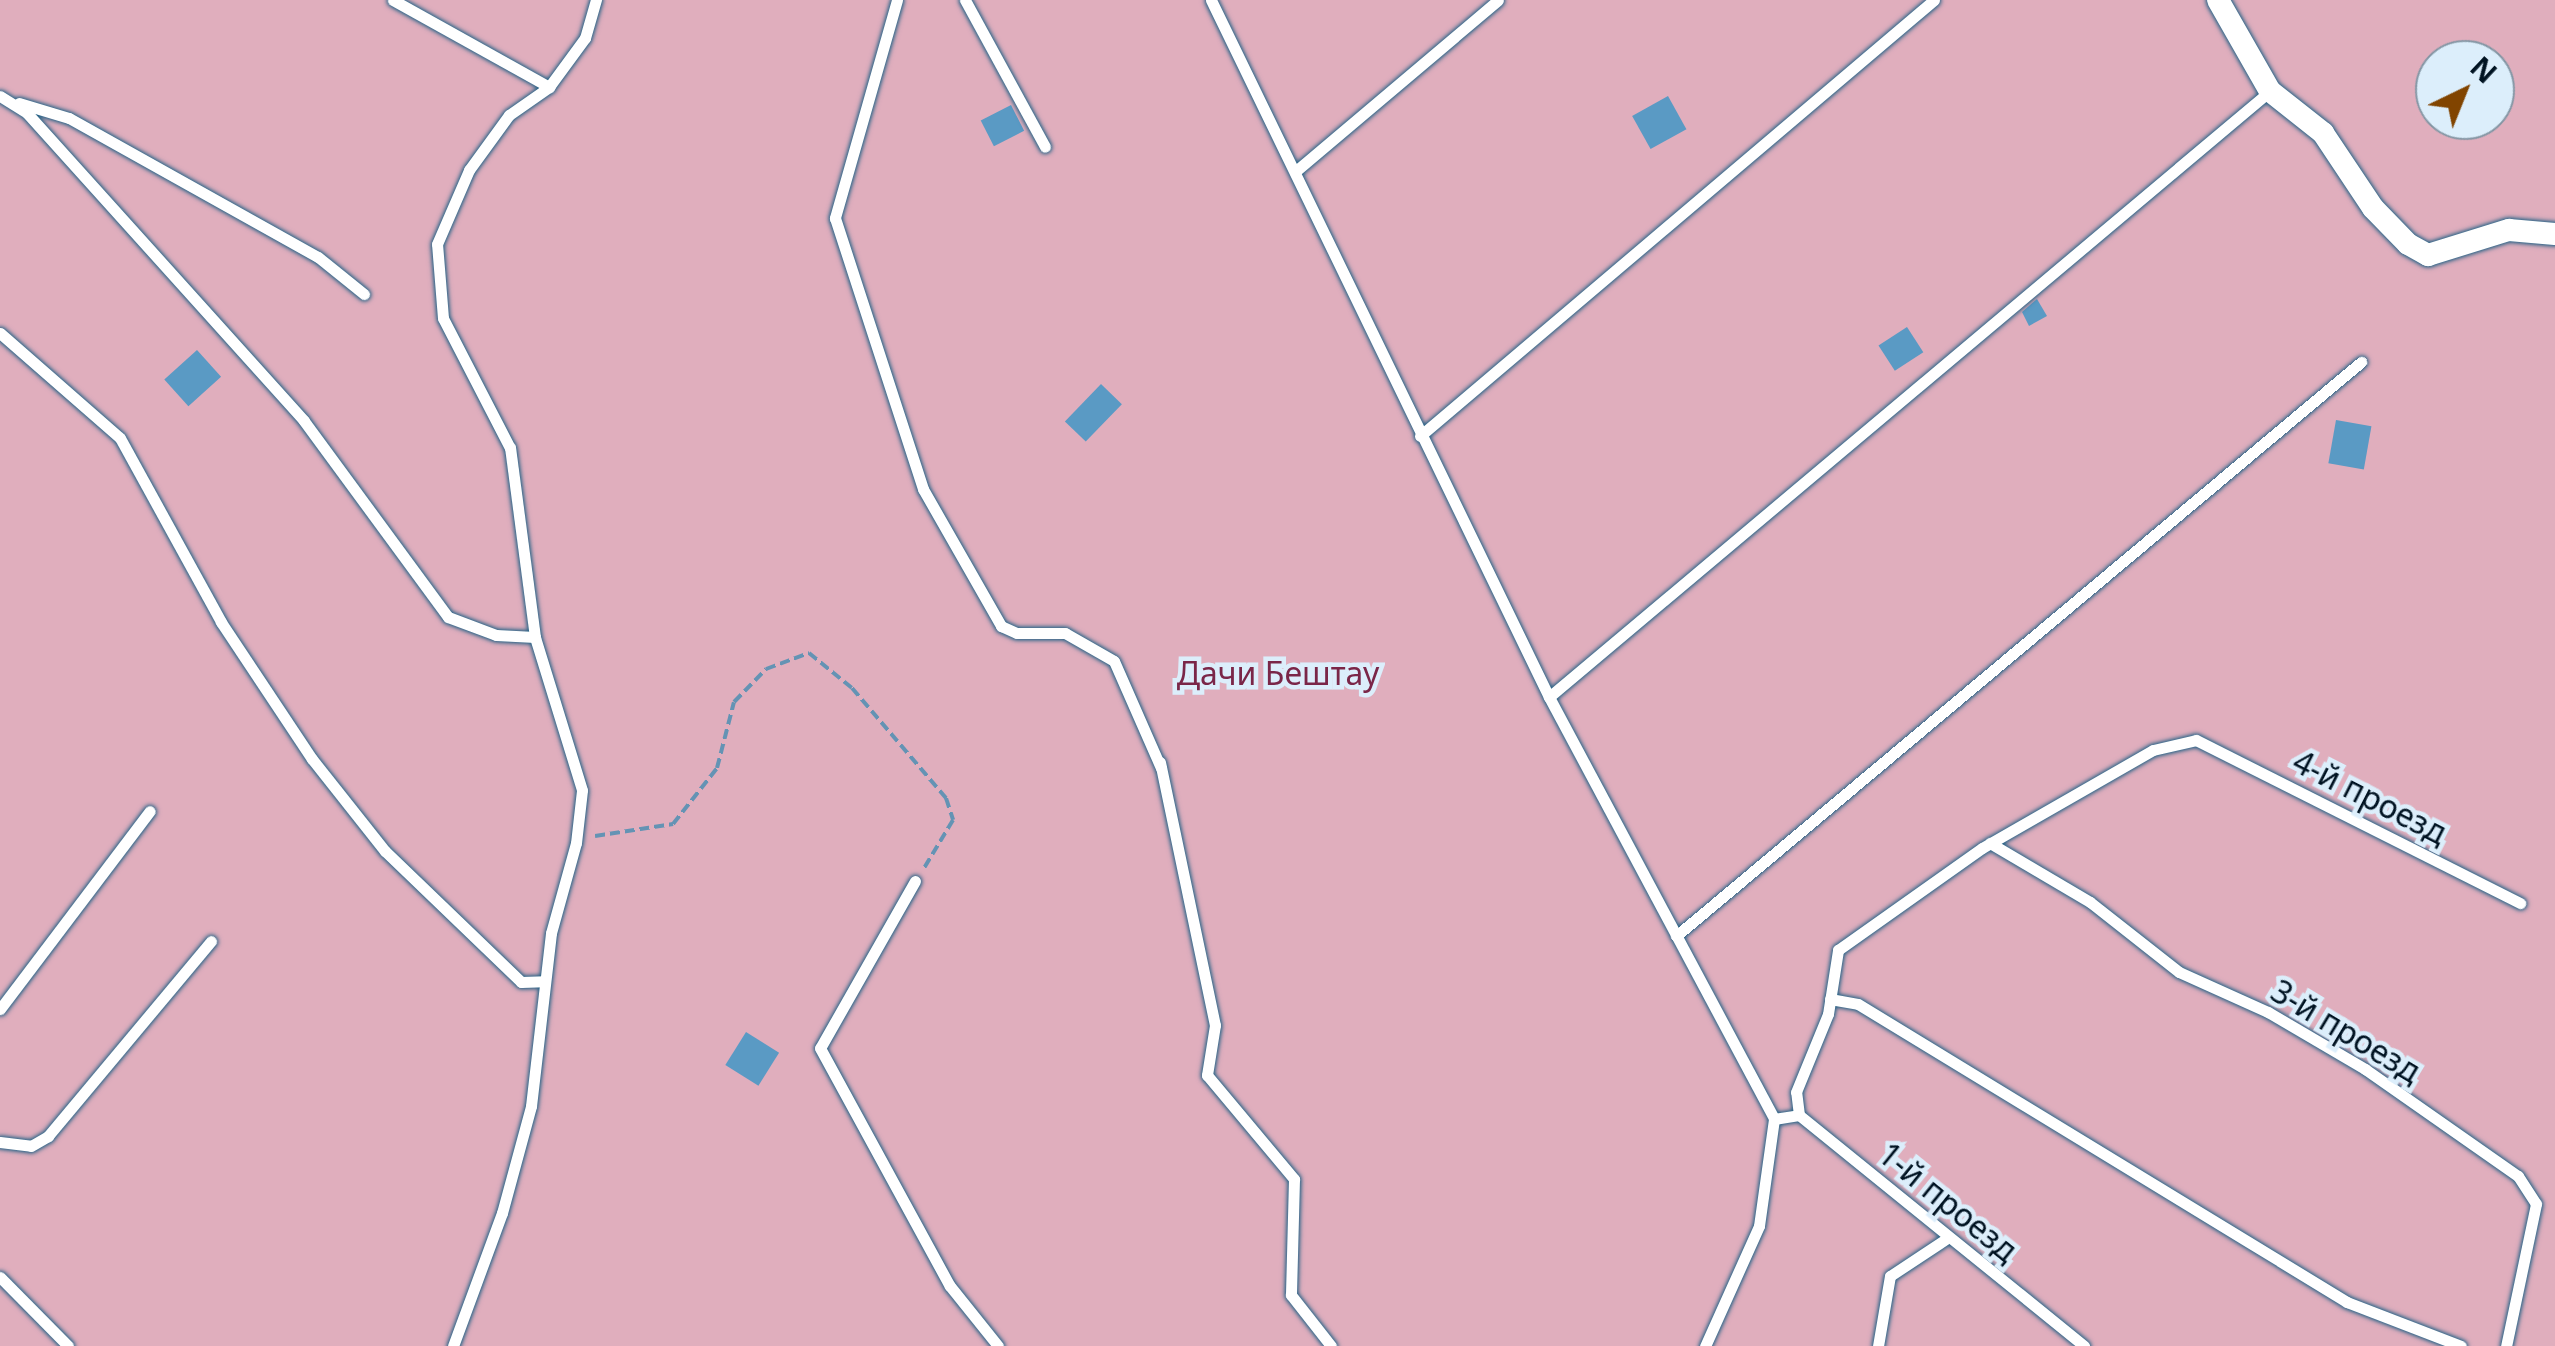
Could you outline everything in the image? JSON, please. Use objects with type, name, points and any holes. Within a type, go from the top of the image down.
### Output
[{"type":"street","points":[[2218,0],[2270,90],[2323,133],[2373,208],[2428,255],[2509,230],[2555,234]]},
{"type":"lane","points":[[393,0],[549,88]]},
{"type":"lane","points":[[453,1346],[502,1213],[530,1106],[544,981],[576,842],[582,790],[535,637],[510,448],[443,318],[437,244],[469,170],[509,115],[549,88],[585,38],[596,0]]},
{"type":"lane","points":[[898,0],[835,218],[923,489],[1001,626],[1017,633],[1066,633],[1114,661],[1160,765],[1215,1025],[1207,1075],[1294,1179],[1291,1295],[1331,1346]]},
{"type":"lane","points":[[965,0],[1044,147]]},
{"type":"lane","points":[[1211,0],[1550,697],[1774,1120],[1759,1226],[1706,1346]]},
{"type":"lane","points":[[1297,170],[1498,0]]},
{"type":"lane","points":[[1420,436],[1934,0]]},
{"type":"lane","points":[[1550,697],[2270,90]]},
{"type":"lane","points":[[3,98],[27,113],[304,421],[448,616],[496,635],[535,637]]},
{"type":"lane","points":[[3,98],[69,118],[318,258],[364,294]]},
{"type":"lane","points":[[0,333],[120,438],[222,622],[312,759],[385,851],[521,982],[544,981]]},
{"type":"lane","points":[[1676,936],[2361,362]]},
{"type":"lane","name":"4-й проезд","points":[[1990,843],[2153,750],[2196,740],[2520,902]]},
{"type":"lane","points":[[0,1009],[150,812]]},
{"type":"lane","points":[[1774,1120],[1799,1114],[1796,1092],[1830,999],[1838,950],[1990,843]]},
{"type":"lane","name":"3-й проезд","points":[[1990,843],[2090,902],[2178,972],[2268,1012],[2365,1069],[2518,1176],[2536,1204],[2506,1346]]},
{"type":"lane","points":[[915,882],[820,1048],[950,1286],[998,1346]]},
{"type":"lane","points":[[0,1142],[31,1146],[48,1136],[211,941]]},
{"type":"lane","points":[[1830,999],[1858,1004],[2347,1302],[2461,1346]]},
{"type":"lane","name":"1-й проезд","points":[[1799,1114],[1946,1239],[2084,1346]]},
{"type":"lane","points":[[1878,1346],[1890,1276],[1946,1239]]},
{"type":"lane","points":[[0,1277],[68,1346]]},
{"type":"path","points":[[576,842],[672,824],[717,768],[734,702],[766,670],[810,653],[852,688],[946,798],[953,820],[915,882]]},
{"type":"green space","name":"Дачи Бештау","points":[[0,0],[2555,0],[2555,1346],[0,1346]]},
{"type":"building","points":[[1668,96],[1686,129],[1651,149],[1632,116]]},
{"type":"building","points":[[1011,105],[1024,131],[994,146],[981,120]]},
{"type":"building","points":[[2037,299],[2047,316],[2029,326],[2022,312]]},
{"type":"building","points":[[1907,327],[1923,352],[1895,371],[1878,346]]},
{"type":"building","points":[[197,350],[221,377],[188,406],[164,379]]},
{"type":"building","points":[[1101,384],[1122,404],[1086,442],[1065,421]]},
{"type":"building","points":[[2336,420],[2371,426],[2364,470],[2328,463]]},
{"type":"building","points":[[746,1032],[779,1053],[758,1086],[725,1065]]}]
